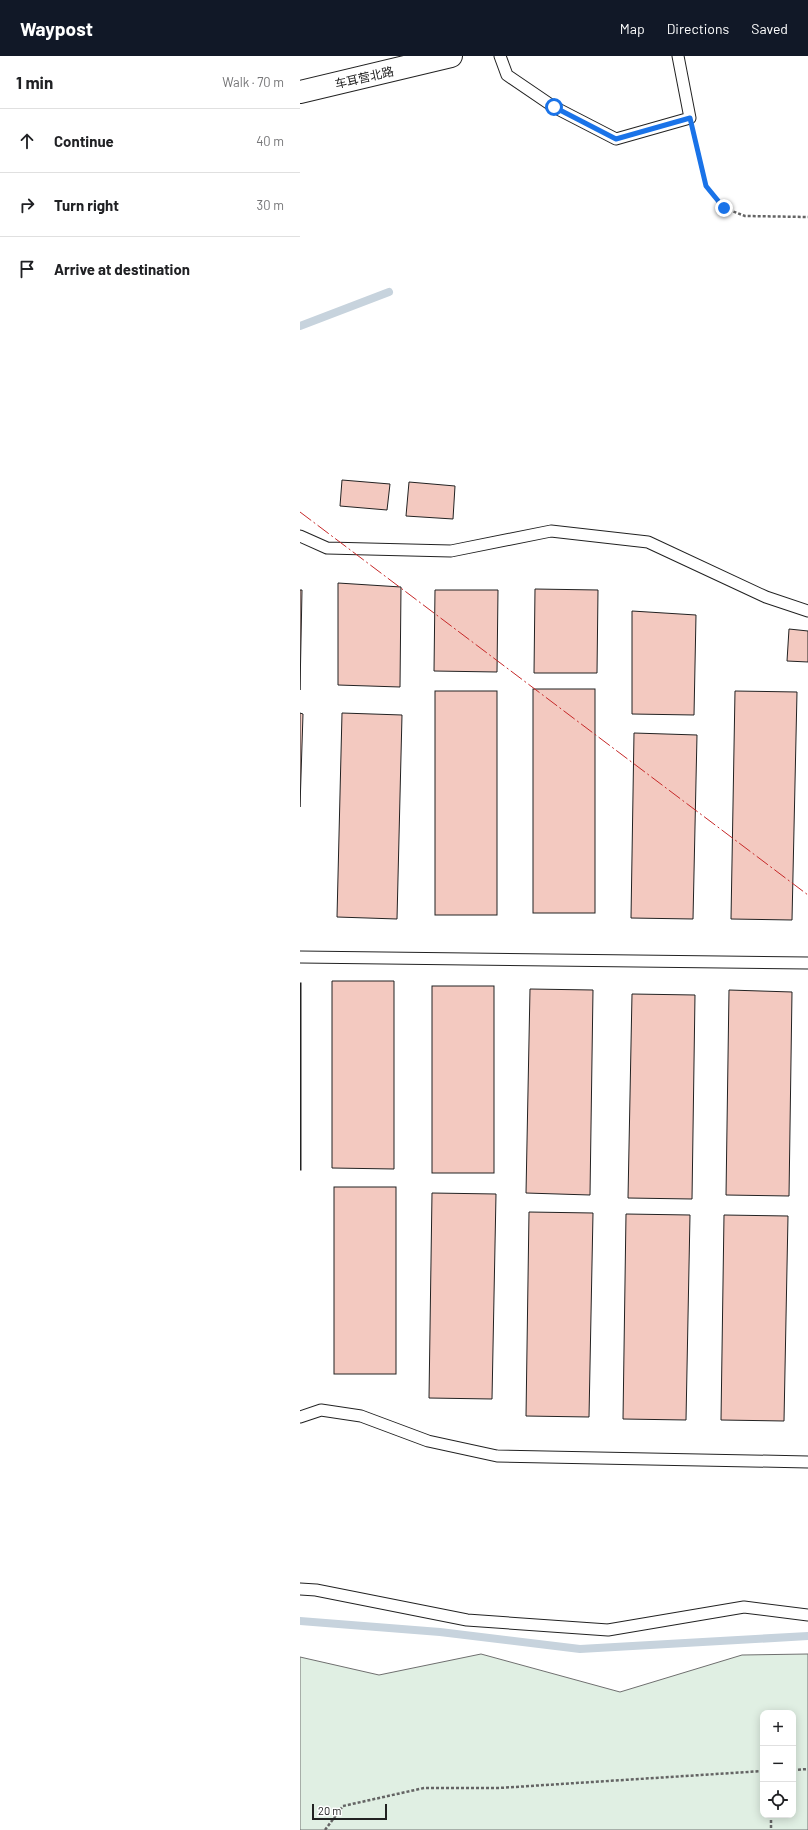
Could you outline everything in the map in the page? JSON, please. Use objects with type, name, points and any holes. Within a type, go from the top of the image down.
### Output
[{"type":"street","name":"车耳营北路","points":[[300,92],[451,56]]},
{"type":"lane","points":[[500,56],[507,75],[554,107],[616,139],[690,118],[678,56]]},
{"type":"lane","points":[[300,536],[327,548],[452,551],[551,531],[648,542],[766,597],[808,611]]},
{"type":"lane","points":[[300,957],[808,963]]},
{"type":"lane","points":[[300,1417],[321,1410],[361,1416],[428,1441],[497,1456],[808,1462]]},
{"type":"lane","points":[[300,1589],[316,1590],[467,1620],[608,1630],[744,1608],[808,1615]]},
{"type":"path","points":[[690,118],[706,186],[724,208],[745,216],[808,217]]},
{"type":"path","points":[[796,1770],[808,1769]]},
{"type":"path","points":[[325,1830],[343,1806],[424,1788],[499,1788],[760,1772]]},
{"type":"path","points":[[771,1818],[771,1830]]},
{"type":"green space","points":[[481,1654],[620,1692],[742,1655],[808,1654],[808,1830],[300,1830],[300,1657],[379,1675]]},
{"type":"building","points":[[342,480],[390,484],[387,510],[340,506]]},
{"type":"building","points":[[409,482],[455,486],[453,519],[406,516]]},
{"type":"building","points":[[338,583],[401,587],[400,687],[338,685]]},
{"type":"building","points":[[535,589],[598,590],[597,673],[534,673]]},
{"type":"building","points":[[300,590],[302,590],[300,690]]},
{"type":"building","points":[[435,590],[498,590],[497,672],[434,671]]},
{"type":"building","points":[[632,611],[696,615],[694,715],[632,714]]},
{"type":"building","points":[[789,629],[808,631],[808,662],[787,661]]},
{"type":"building","points":[[533,689],[595,689],[595,913],[533,913]]},
{"type":"building","points":[[435,691],[497,691],[497,915],[435,915]]},
{"type":"building","points":[[735,691],[797,692],[792,920],[731,919]]},
{"type":"building","points":[[300,713],[303,714],[300,807]]},
{"type":"building","points":[[342,713],[402,715],[397,919],[337,917]]},
{"type":"building","points":[[634,733],[697,735],[693,919],[631,918]]},
{"type":"building","points":[[332,981],[394,981],[394,1169],[332,1168]]},
{"type":"building","points":[[301,983],[301,1170],[300,1170]]},
{"type":"building","points":[[432,986],[494,986],[494,1173],[432,1173]]},
{"type":"building","points":[[530,989],[593,990],[590,1195],[526,1193]]},
{"type":"building","points":[[729,990],[792,992],[789,1196],[726,1195]]},
{"type":"building","points":[[632,994],[695,995],[692,1199],[628,1198]]},
{"type":"building","points":[[334,1187],[396,1187],[396,1374],[334,1374]]},
{"type":"building","points":[[432,1193],[496,1194],[492,1399],[429,1398]]},
{"type":"building","points":[[529,1212],[593,1213],[589,1417],[526,1416]]},
{"type":"building","points":[[626,1214],[690,1215],[686,1420],[623,1419]]},
{"type":"building","points":[[724,1215],[788,1216],[784,1421],[721,1420]]},
{"type":"waterway","points":[[300,326],[389,292]]},
{"type":"waterway","points":[[300,1621],[440,1632],[580,1649],[808,1636]]},
{"type":"power","points":[[300,512],[808,895]]},
{"type":"route","points":[[554,107],[616,139],[690,118],[706,186],[724,208]]}]
